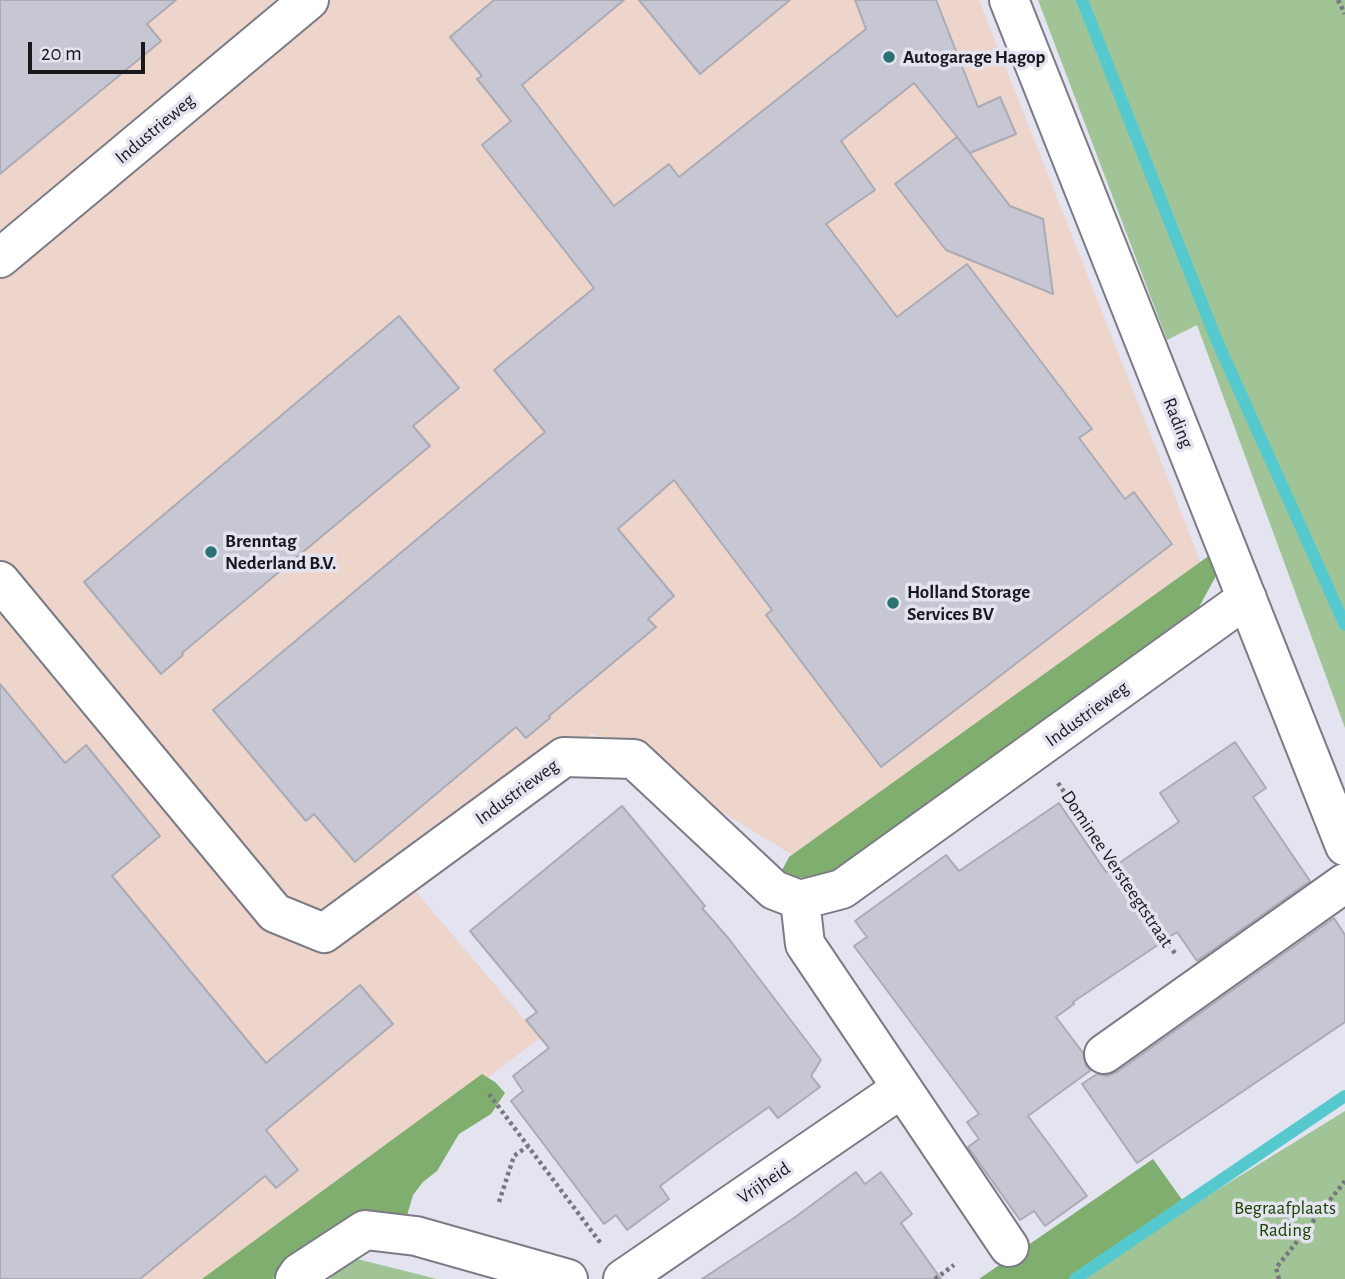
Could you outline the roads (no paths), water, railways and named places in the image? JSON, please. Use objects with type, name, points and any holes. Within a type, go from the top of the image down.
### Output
[{"type":"street","name":"Industrieweg","points":[[0,258],[309,0]]},
{"type":"street","name":"Rading","points":[[1009,0],[1345,846]]},
{"type":"street","name":"Industrieweg","points":[[0,581],[275,913],[324,933],[564,757],[634,759],[774,890],[800,900],[842,889],[1248,597]]},
{"type":"street","points":[[1104,1054],[1345,883]]},
{"type":"street","points":[[800,900],[805,944],[1009,1247]]},
{"type":"street","name":"Vrijheid","points":[[624,1278],[902,1088]]},
{"type":"street","points":[[295,1279],[299,1273],[365,1230],[416,1236],[568,1279]]},
{"type":"waterway","points":[[1082,0],[1216,339],[1345,625]]},
{"type":"waterway","points":[[1075,1279],[1345,1096]]},
{"type":"place","name":"Autogarage Hagop","points":[[889,57]]},
{"type":"place","name":"Brenntag Nederland B.V.","points":[[211,552]]},
{"type":"place","name":"Holland Storage Services BV","points":[[893,603]]},
{"type":"park label","name":"Begraafplaats Rading","points":[[1285,1219]]}]
